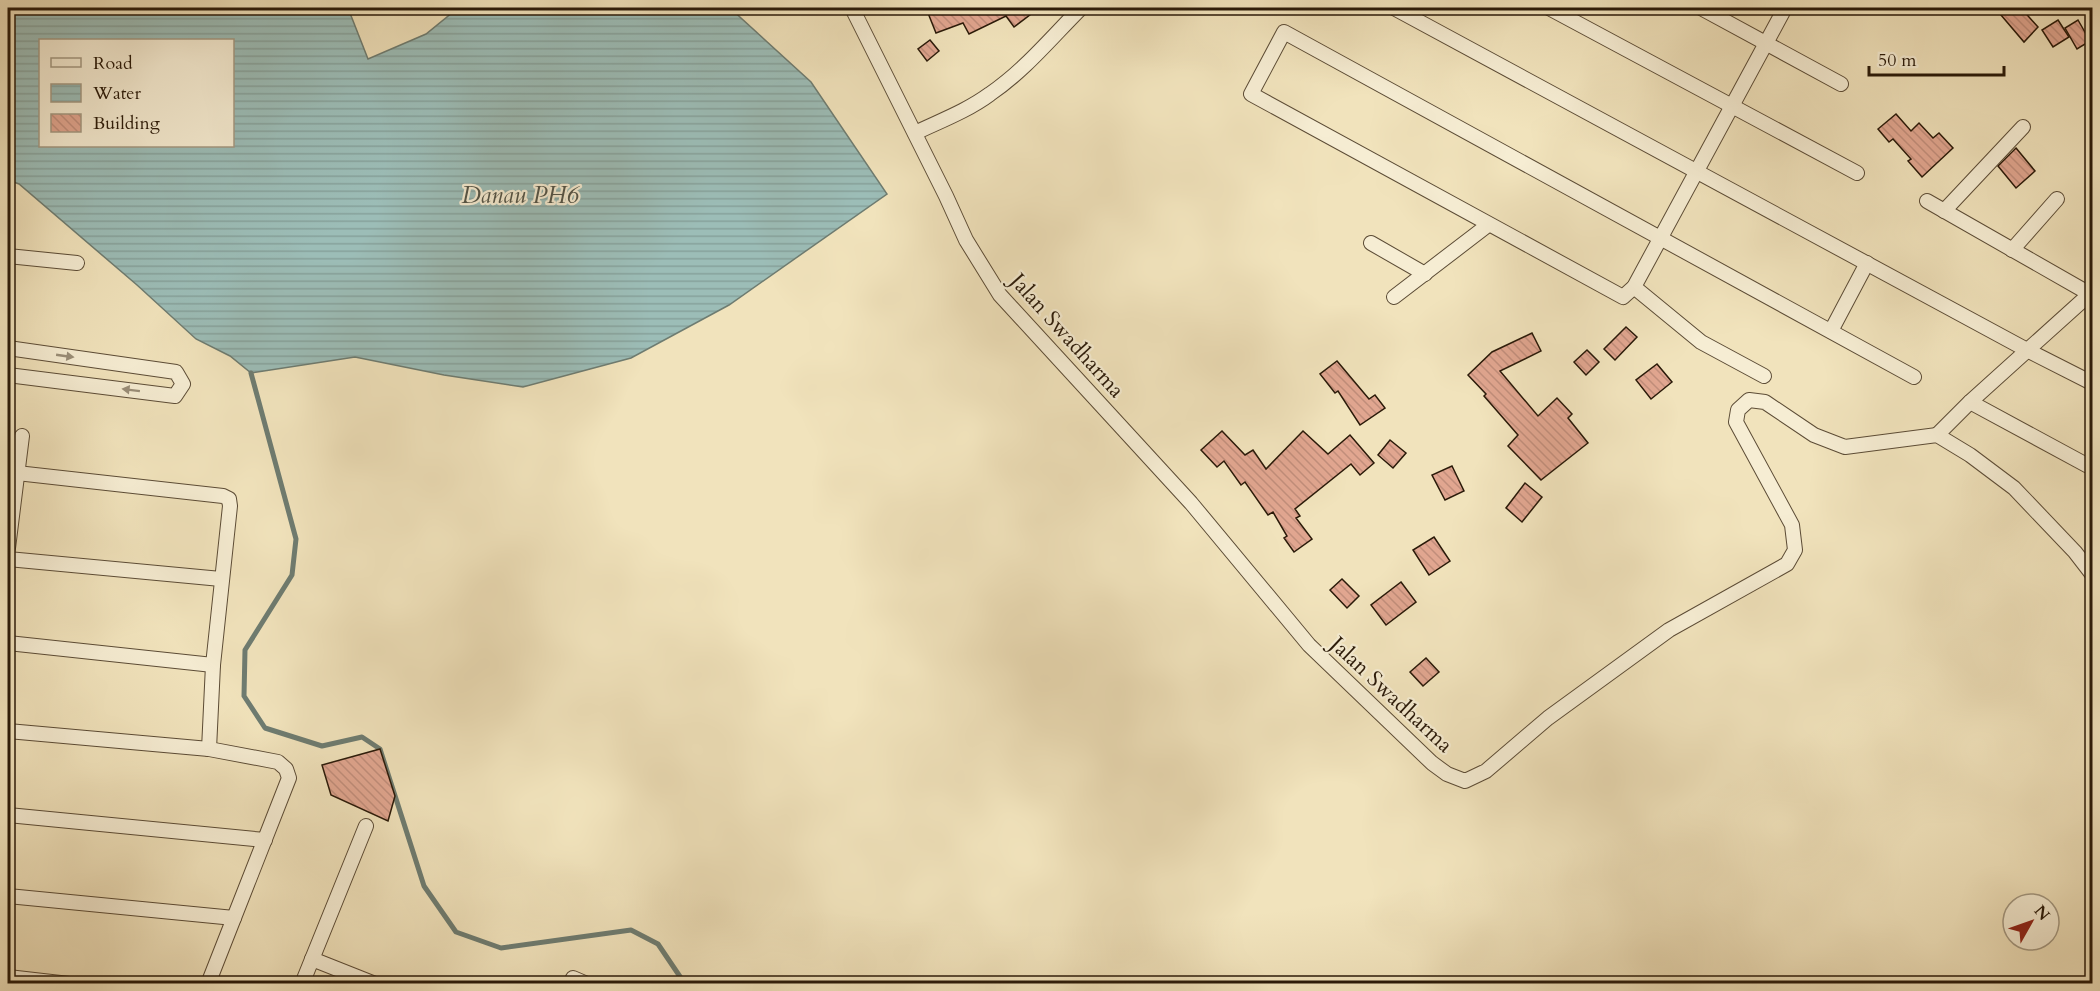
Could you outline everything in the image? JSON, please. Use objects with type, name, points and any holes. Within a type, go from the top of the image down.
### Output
[{"type":"street","name":"Jalan Swadharma","points":[[852,8],[966,240],[1000,295],[1191,503],[1308,645],[1432,763],[1448,774],[1465,781],[1486,771],[1548,718],[1669,630],[1787,564],[1795,550],[1792,525],[1736,422],[1738,410],[1749,400],[1766,402],[1814,435],[1845,447],[1937,435]]},
{"type":"street","points":[[915,133],[975,104],[992,93],[1030,62],[1081,8]]},
{"type":"street","points":[[1394,8],[2092,383]]},
{"type":"street","points":[[1549,8],[1857,173]]},
{"type":"street","points":[[1701,8],[1841,84]]},
{"type":"street","points":[[1785,8],[1765,42],[1660,237],[1634,287],[1623,297],[1251,94],[1284,32],[1660,237],[1914,377]]},
{"type":"street","points":[[1944,211],[2023,128]]},
{"type":"street","points":[[2012,250],[2057,199]]},
{"type":"street","points":[[1927,201],[2091,293],[1970,402],[1937,435],[1970,454],[2014,488],[2075,552],[2092,574]]},
{"type":"street","points":[[1394,297],[1488,225]]},
{"type":"street","points":[[1371,243],[1425,274]]},
{"type":"street","points":[[8,256],[77,263]]},
{"type":"street","points":[[1831,331],[1867,263]]},
{"type":"street","points":[[1634,287],[1701,342],[1764,376]]},
{"type":"street","points":[[8,348],[176,372],[183,384],[175,396],[8,375]]},
{"type":"street","points":[[1970,402],[2092,468]]},
{"type":"street","points":[[8,548],[22,436]]},
{"type":"street","points":[[17,473],[224,496],[229,499],[213,665],[209,749]]},
{"type":"street","points":[[8,559],[221,579]]},
{"type":"street","points":[[8,643],[213,665]]},
{"type":"street","points":[[8,731],[209,749],[278,762],[286,769],[290,778],[208,984]]},
{"type":"street","points":[[8,815],[265,840]]},
{"type":"street","points":[[302,984],[366,826]]},
{"type":"street","points":[[8,896],[234,918]]},
{"type":"street","points":[[312,958],[375,984]]},
{"type":"street","points":[[8,977],[69,984]]},
{"type":"street","points":[[573,978],[587,984]]},
{"type":"water","name":"Danau PH6","points":[[8,8],[348,8],[368,59],[426,34],[458,8],[730,8],[811,82],[887,194],[729,305],[631,358],[523,387],[444,375],[355,357],[251,373],[230,356],[196,339],[19,184],[8,180]]},
{"type":"building","points":[[926,8],[1039,8],[1014,27],[1006,16],[969,34],[963,23],[936,33]]},
{"type":"building","points":[[1995,8],[2021,8],[2038,27],[2024,42]]},
{"type":"building","points":[[2058,20],[2069,37],[2053,47],[2042,30]]},
{"type":"building","points":[[2078,20],[2090,41],[2077,49],[2065,28]]},
{"type":"building","points":[[930,40],[939,51],[927,61],[918,49]]},
{"type":"building","points":[[1896,114],[1911,131],[1919,123],[1933,138],[1939,133],[1953,148],[1922,177],[1908,161],[1911,159],[1893,139],[1889,142],[1878,129]]},
{"type":"building","points":[[2016,148],[2035,171],[2016,188],[1998,166]]},
{"type":"building","points":[[1626,327],[1637,337],[1615,360],[1604,349]]},
{"type":"building","points":[[1532,333],[1541,351],[1500,371],[1538,416],[1557,398],[1572,414],[1568,418],[1588,443],[1541,480],[1508,446],[1518,435],[1468,375],[1492,352]]},
{"type":"building","points":[[1587,350],[1599,362],[1586,375],[1574,362]]},
{"type":"building","points":[[1337,361],[1369,399],[1375,395],[1385,408],[1360,425],[1338,391],[1335,393],[1320,374]]},
{"type":"building","points":[[1657,364],[1672,382],[1651,399],[1636,380]]},
{"type":"building","points":[[1222,431],[1245,455],[1253,450],[1266,469],[1303,431],[1328,454],[1350,435],[1374,463],[1360,475],[1351,464],[1295,509],[1300,516],[1296,518],[1312,539],[1294,552],[1284,538],[1287,536],[1273,512],[1268,515],[1245,482],[1241,485],[1224,461],[1217,467],[1201,450]]},
{"type":"building","points":[[1390,440],[1406,453],[1393,468],[1378,455]]},
{"type":"building","points":[[1452,466],[1464,491],[1445,500],[1432,475]]},
{"type":"building","points":[[1525,483],[1542,497],[1522,522],[1506,508]]},
{"type":"building","points":[[1434,537],[1450,561],[1429,575],[1413,550]]},
{"type":"building","points":[[1342,579],[1359,596],[1347,608],[1330,590]]},
{"type":"building","points":[[1401,582],[1416,602],[1386,625],[1371,605]]},
{"type":"building","points":[[1426,658],[1439,672],[1423,686],[1410,672]]},
{"type":"building","points":[[380,749],[395,796],[388,821],[331,795],[322,765]]},
{"type":"waterway","points":[[251,373],[296,539],[292,575],[245,650],[244,696],[265,728],[322,746],[362,737],[380,749],[424,886],[456,932],[501,948],[631,930],[658,944],[685,984]]}]
